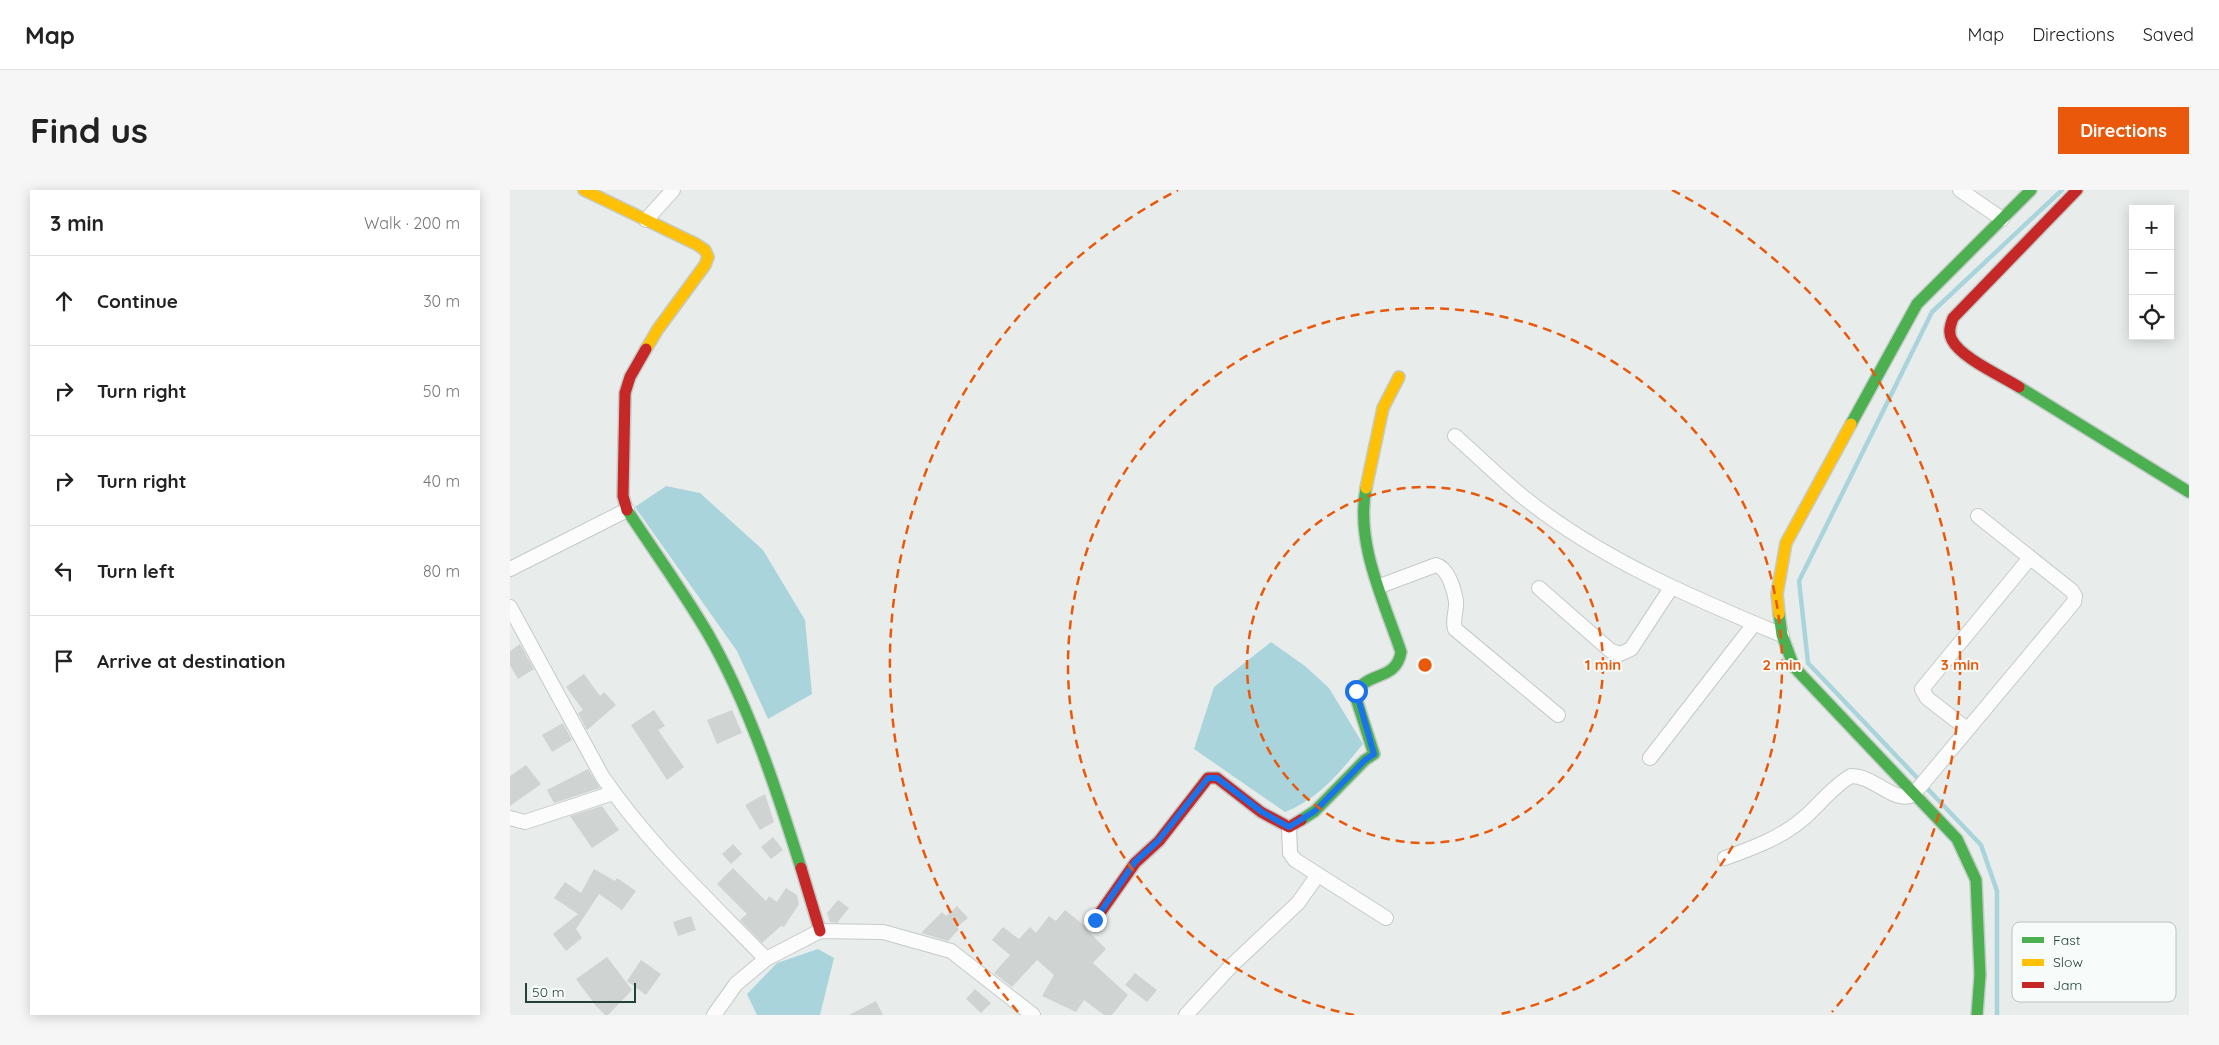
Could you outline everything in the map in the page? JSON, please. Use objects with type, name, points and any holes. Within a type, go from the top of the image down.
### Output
[{"type":"street","points":[[584,190],[696,244],[705,250],[708,256],[705,265],[658,329],[630,377],[625,393],[623,496],[626,510],[708,632],[745,709],[780,800],[820,931]]},
{"type":"street","points":[[646,220],[673,190]]},
{"type":"street","points":[[1960,190],[2002,219]]},
{"type":"street","points":[[1977,1015],[1980,975],[1976,880],[1958,840],[1794,667],[1782,635],[1777,594],[1786,543],[1917,304],[2031,190]]},
{"type":"street","points":[[2077,190],[1953,318],[1949,330],[1952,341],[1961,352],[2189,492]]},
{"type":"street","points":[[1289,827],[1315,811],[1365,760],[1374,754],[1356,691],[1363,682],[1394,670],[1401,660],[1401,652],[1365,539],[1363,510],[1379,423],[1399,377]]},
{"type":"street","points":[[1455,436],[1527,500],[1597,548],[1671,588],[1782,635]]},
{"type":"street","points":[[510,569],[626,510]]},
{"type":"street","points":[[1725,858],[1748,850],[1789,830],[1852,776],[1876,782],[1896,796],[1907,798],[1915,793],[2075,599],[2072,591],[2029,559],[1978,516]]},
{"type":"street","points":[[1967,729],[1928,698],[1922,689],[2029,559]]},
{"type":"street","points":[[1380,586],[1429,567],[1442,566],[1446,570],[1456,602],[1455,629],[1558,715]]},
{"type":"street","points":[[1539,588],[1611,651],[1620,654],[1631,649],[1671,588]]},
{"type":"street","points":[[510,607],[574,727],[613,792],[670,860],[766,959]]},
{"type":"street","points":[[1650,758],[1754,624]]},
{"type":"street","points":[[1095,920],[1135,862],[1158,841],[1208,778],[1217,778],[1262,812],[1289,827]]},
{"type":"street","points":[[510,818],[525,822],[613,792]]},
{"type":"street","points":[[1289,827],[1291,855],[1317,876],[1386,918]]},
{"type":"street","points":[[1186,1015],[1231,966],[1298,903],[1317,876]]},
{"type":"street","points":[[714,1015],[724,1009],[736,984],[766,959],[820,931],[884,932],[951,951],[1033,1015]]},
{"type":"water","points":[[666,486],[700,493],[763,550],[805,620],[812,694],[768,719],[737,651],[635,507]]},
{"type":"water","points":[[1271,642],[1305,666],[1329,688],[1363,744],[1338,774],[1319,792],[1285,812],[1194,749],[1214,687]]},
{"type":"water","points":[[818,949],[834,958],[820,1015],[757,1015],[747,994],[777,963]]},
{"type":"building","points":[[520,644],[534,669],[518,679],[510,665],[510,651]]},
{"type":"building","points":[[584,674],[600,696],[604,692],[616,705],[587,730],[578,713],[583,710],[566,687]]},
{"type":"building","points":[[654,710],[665,726],[658,730],[684,767],[667,780],[631,725]]},
{"type":"building","points":[[732,710],[742,733],[717,744],[707,720]]},
{"type":"building","points":[[563,723],[572,740],[552,752],[542,735]]},
{"type":"building","points":[[526,765],[541,784],[510,806],[510,776]]},
{"type":"building","points":[[588,769],[600,788],[554,803],[547,790]]},
{"type":"building","points":[[765,794],[774,822],[760,830],[745,805]]},
{"type":"building","points":[[602,806],[619,830],[592,848],[570,816]]},
{"type":"building","points":[[773,837],[783,850],[771,859],[761,847]]},
{"type":"building","points":[[733,844],[742,854],[731,864],[722,854]]},
{"type":"building","points":[[733,868],[766,901],[769,896],[777,902],[786,888],[797,895],[799,904],[784,927],[781,926],[762,943],[740,920],[747,914],[717,884]]},
{"type":"building","points":[[594,869],[615,881],[617,878],[636,891],[622,910],[599,894],[576,929],[582,938],[566,951],[553,934],[578,914],[554,898],[565,882],[581,893]]},
{"type":"building","points":[[838,900],[849,908],[837,923],[830,922],[827,913]]},
{"type":"building","points":[[957,906],[968,918],[957,927],[959,929],[948,941],[921,933],[942,912],[946,916]]},
{"type":"building","points":[[1065,910],[1085,926],[1106,949],[1093,963],[1128,995],[1112,1015],[1104,1015],[1084,1000],[1076,1012],[1042,996],[1054,975],[1037,960],[1012,987],[994,973],[1010,955],[992,940],[1003,927],[1019,939],[1030,927],[1036,933],[1049,916],[1056,921]]},
{"type":"building","points":[[691,916],[696,930],[678,936],[673,922]]},
{"type":"building","points":[[607,957],[632,990],[608,1015],[605,1015],[576,979]]},
{"type":"building","points":[[641,960],[661,974],[646,995],[627,981]]},
{"type":"building","points":[[1135,973],[1157,990],[1147,1002],[1125,985]]},
{"type":"building","points":[[975,989],[991,1003],[981,1013],[966,999]]},
{"type":"building","points":[[876,1001],[883,1015],[849,1015]]},
{"type":"waterway","points":[[1997,1015],[1997,891],[1981,845],[1808,663],[1799,581],[1932,312],[2062,190]]},
{"type":"traffic: fast","points":[[1851,424],[1917,304],[2031,190]]},
{"type":"traffic: fast","points":[[2019,387],[2189,492]]},
{"type":"traffic: fast","points":[[1301,820],[1315,811],[1365,760],[1374,754],[1356,698],[1359,689],[1364,683],[1393,669],[1398,662],[1401,652],[1373,572],[1368,551],[1364,530],[1366,488]]},
{"type":"traffic: fast","points":[[627,510],[707,632],[736,688],[760,747],[801,868]]},
{"type":"traffic: fast","points":[[1779,614],[1782,635],[1794,667],[1957,839],[1976,880],[1980,975],[1977,1015]]},
{"type":"traffic: slow","points":[[584,190],[696,244],[705,250],[708,257],[705,265],[658,329],[646,349]]},
{"type":"traffic: slow","points":[[1366,488],[1383,408],[1399,377]]},
{"type":"traffic: slow","points":[[1779,614],[1777,594],[1786,543],[1851,424]]},
{"type":"traffic: jam","points":[[2019,387],[1982,366],[1957,347],[1951,337],[1951,324],[1953,318],[2077,190]]},
{"type":"traffic: jam","points":[[627,510],[623,496],[625,393],[630,377],[646,349]]},
{"type":"traffic: jam","points":[[1095,920],[1135,863],[1159,841],[1208,778],[1217,778],[1261,812],[1289,827],[1301,820]]},
{"type":"traffic: jam","points":[[801,868],[820,931]]},
{"type":"route","points":[[1095,920],[1135,862],[1158,841],[1208,778],[1217,778],[1262,812],[1289,827],[1300,822],[1315,811],[1365,760],[1374,754],[1365,721],[1356,698],[1356,691]]}]
